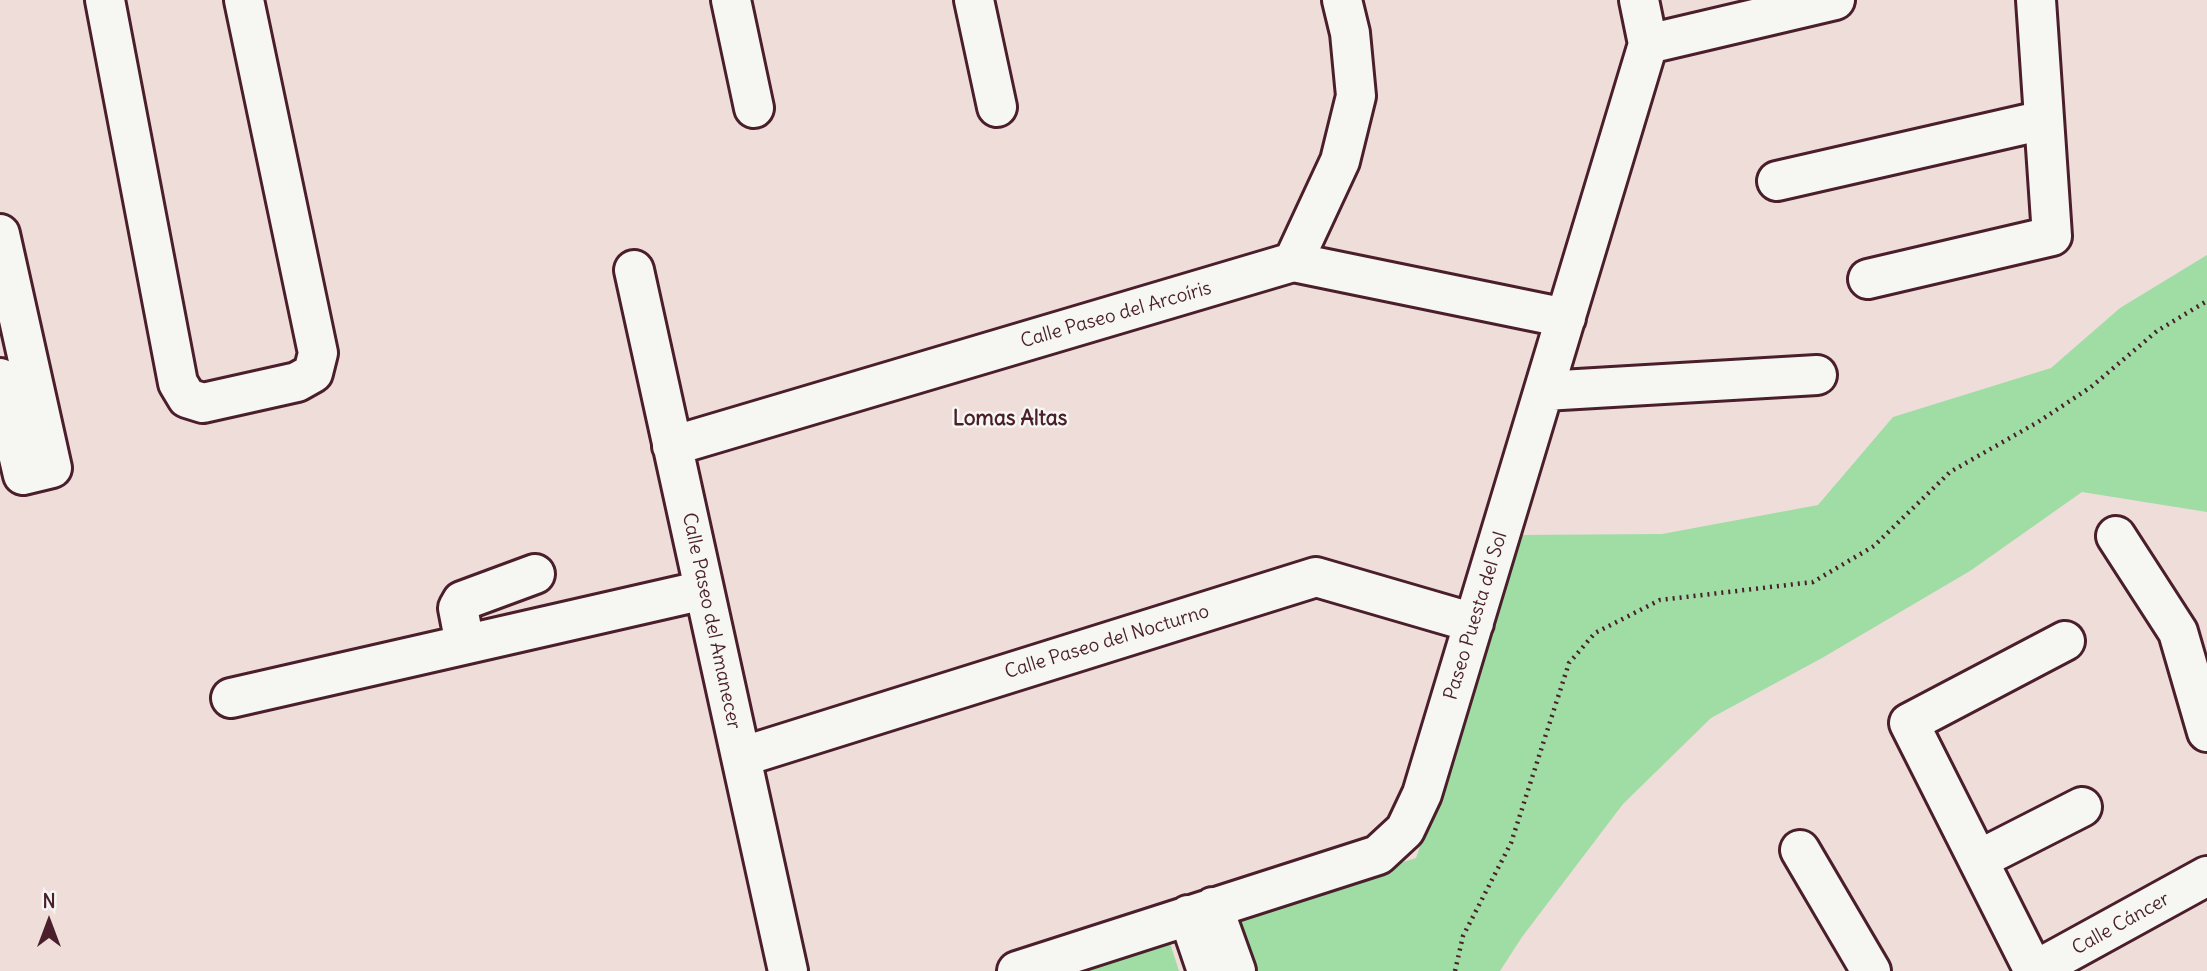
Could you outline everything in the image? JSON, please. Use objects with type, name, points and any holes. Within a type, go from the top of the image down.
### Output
[{"type":"street","points":[[104,0],[178,383],[187,398],[203,403],[297,382],[313,373],[318,354],[244,0]]},
{"type":"street","points":[[731,0],[754,108]]},
{"type":"street","points":[[974,0],[997,107]]},
{"type":"street","points":[[1293,262],[1340,161],[1356,96],[1350,33],[1342,0]]},
{"type":"street","name":"Paseo Puesta del Sol","points":[[1017,971],[1378,855],[1405,830],[1422,794],[1648,44],[1639,0]]},
{"type":"street","points":[[1648,44],[1835,0]]},
{"type":"street","points":[[1868,279],[2052,236],[2036,0]]},
{"type":"street","points":[[1777,181],[2044,120]]},
{"type":"street","points":[[0,234],[52,468],[23,475],[0,378]]},
{"type":"street","name":"Calle Paseo del Arcoíris","points":[[672,446],[1293,262],[1566,318]]},
{"type":"street","name":"Calle Paseo del Amanecer","points":[[634,270],[788,971]]},
{"type":"street","points":[[1544,391],[1818,375]]},
{"type":"street","points":[[2116,537],[2193,631],[2207,732]]},
{"type":"street","points":[[465,644],[458,608],[462,601],[535,573]]},
{"type":"street","name":"Calle Paseo del Nocturno","points":[[741,757],[1316,577],[1474,622]]},
{"type":"street","points":[[231,698],[704,590]]},
{"type":"street","points":[[2034,971],[1909,723],[2065,640]]},
{"type":"street","points":[[1978,860],[2081,807]]},
{"type":"street","points":[[1800,850],[1871,971]]},
{"type":"street","name":"Calle Cáncer","points":[[2034,971],[2207,876]]},
{"type":"street","points":[[1200,911],[1207,971]]},
{"type":"street","points":[[1200,911],[1236,971]]},
{"type":"path","points":[[1455,971],[1463,936],[1511,843],[1569,663],[1595,634],[1660,600],[1813,582],[1874,546],[1950,472],[2038,422],[2091,387],[2157,331],[2207,301]]},
{"type":"green space","points":[[2207,255],[2207,512],[2082,492],[1970,571],[1822,658],[1711,718],[1623,804],[1522,937],[1500,971],[1253,971],[1233,916],[1416,858],[1451,753],[1516,535],[1662,534],[1818,505],[1893,417],[2051,368],[2120,308]]},
{"type":"green space","points":[[1169,940],[1179,971],[1086,971]]},
{"type":"district","name":"Lomas Altas","points":[[1010,419]]}]
